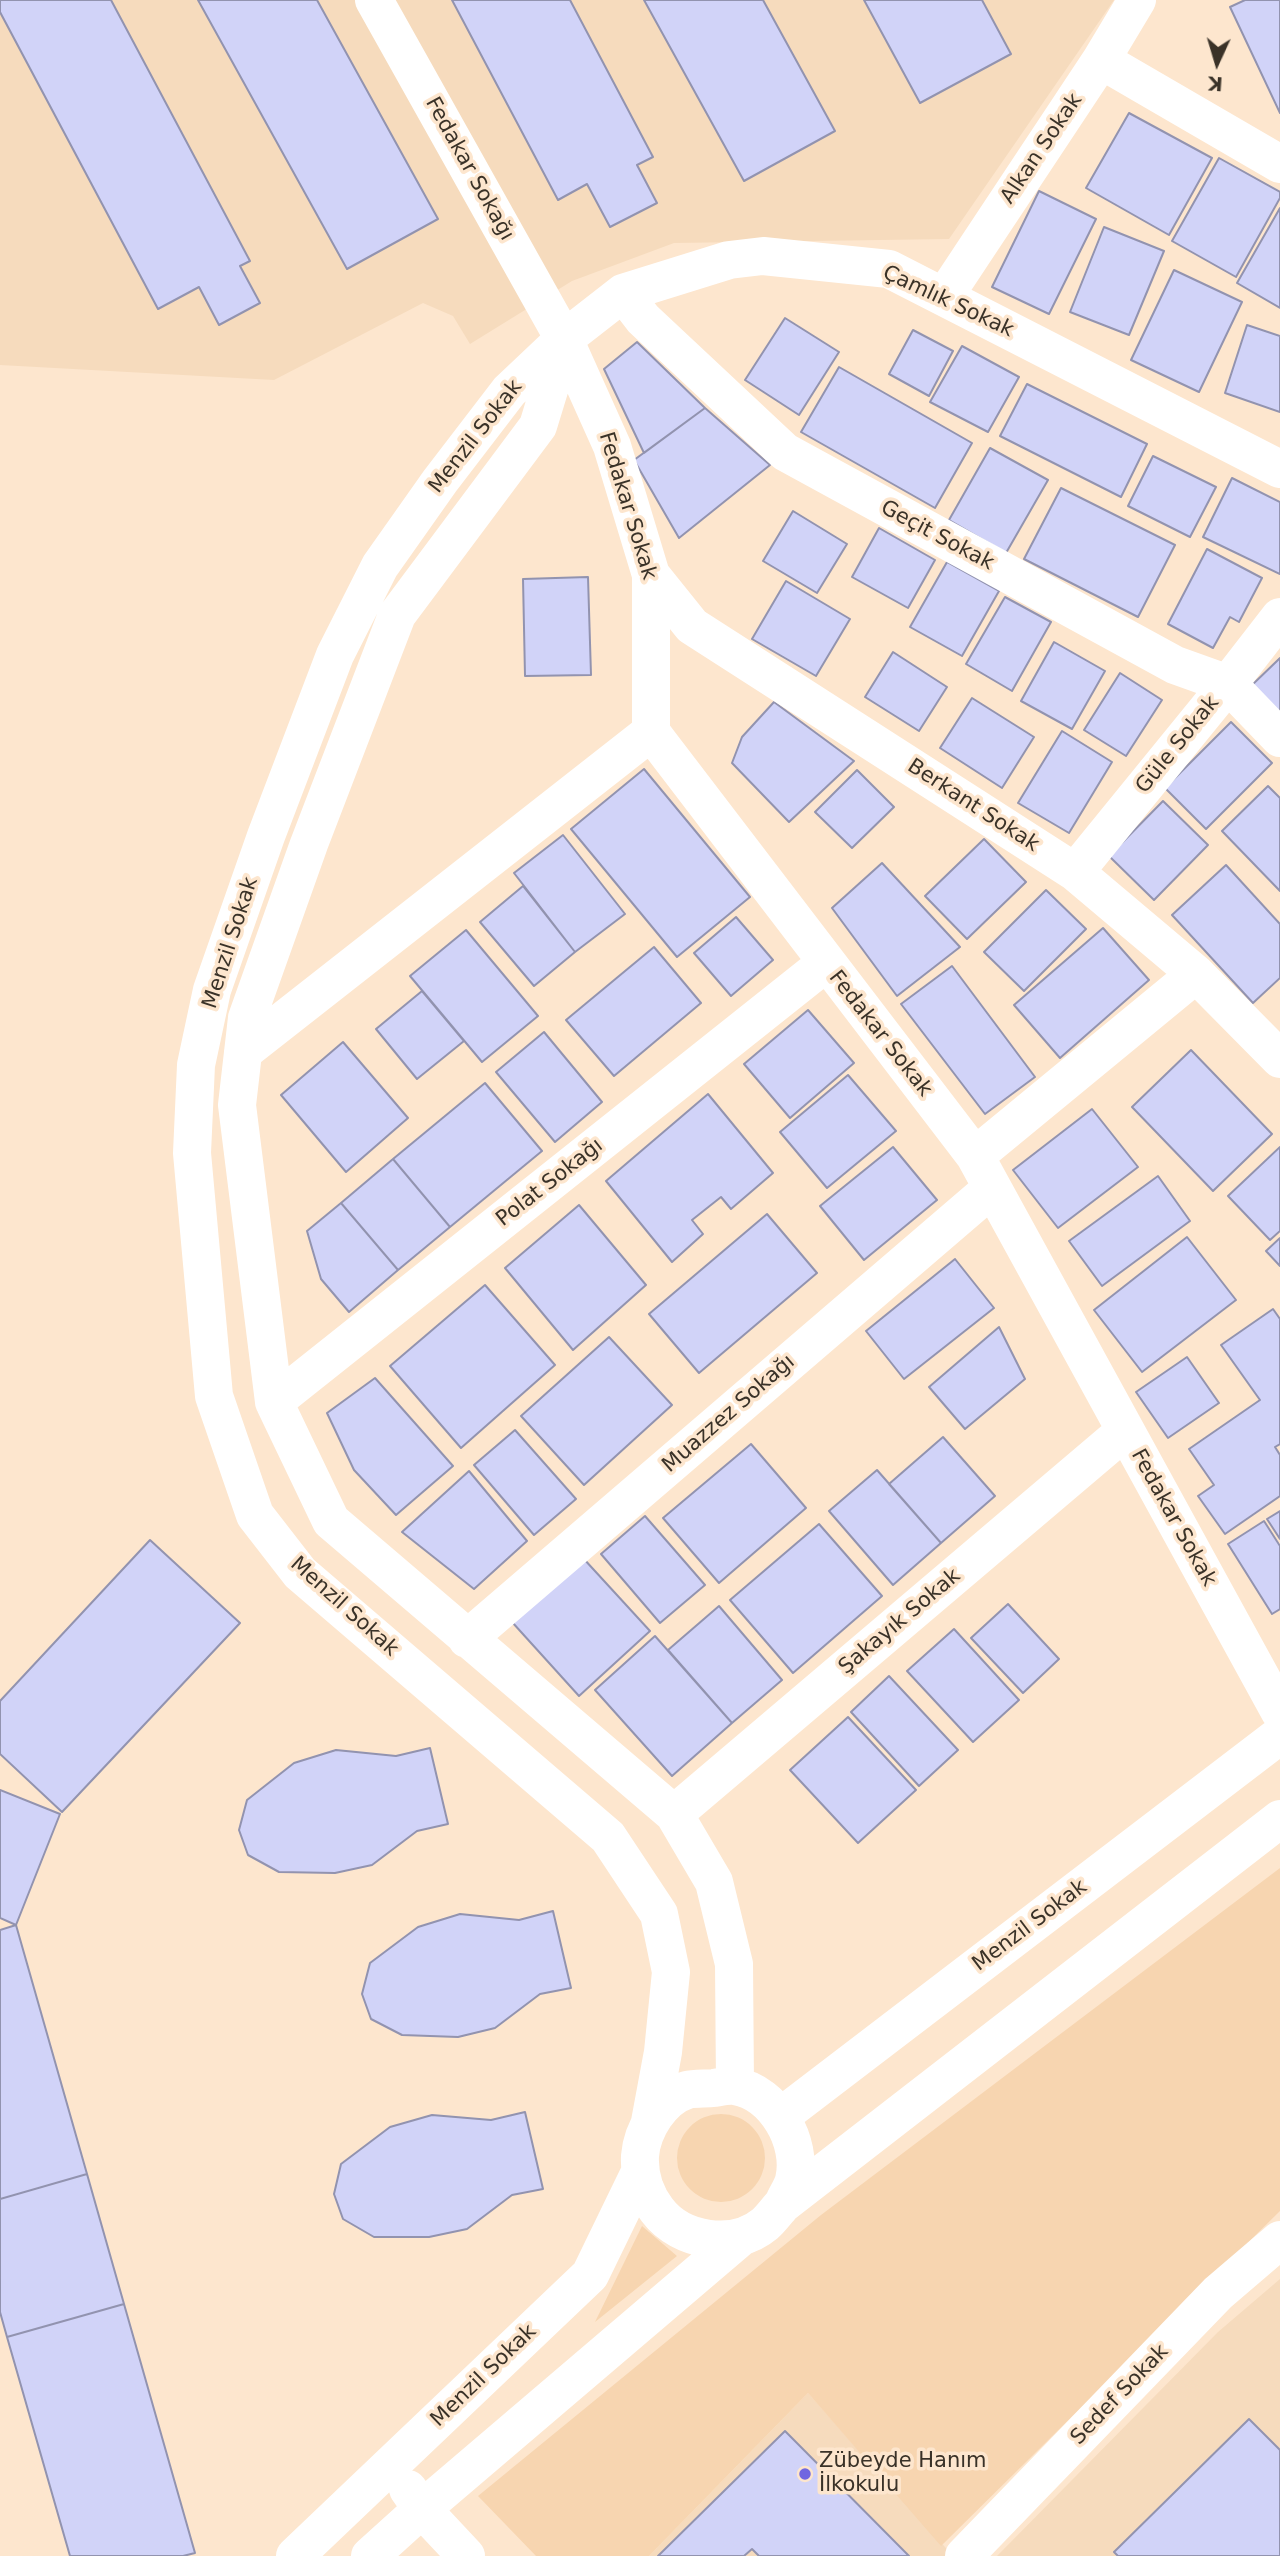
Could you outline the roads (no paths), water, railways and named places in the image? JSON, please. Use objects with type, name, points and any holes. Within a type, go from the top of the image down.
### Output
[{"type":"street","name":"Fedakar Sokağı","points":[[374,0],[564,339]]},
{"type":"street","name":"Alkan Sokak","points":[[944,296],[1101,60],[1137,0]]},
{"type":"street","points":[[1101,60],[1280,164]]},
{"type":"street","name":"Çamlık Sokak","points":[[564,339],[623,293],[729,260],[763,256],[889,269],[1280,469]]},
{"type":"street","name":"Geçit Sokak","points":[[623,293],[643,319],[786,452],[1175,665],[1228,684],[1280,738]]},
{"type":"street","name":"Fedakar Sokak","points":[[564,339],[612,446],[652,575],[651,732],[983,1173],[1280,1712]]},
{"type":"street","name":"Menzil Sokak","points":[[564,339],[538,426],[397,615],[309,844],[247,1018],[237,1105],[274,1402],[331,1521],[674,1814],[714,1882],[734,1964],[735,2086]]},
{"type":"street","name":"Menzil Sokak","points":[[564,339],[509,391],[440,481],[380,566],[335,655],[266,836],[212,990],[196,1066],[192,1153],[214,1396],[255,1515],[300,1573],[608,1837],[659,1913],[671,1972],[663,2052],[650,2122]]},
{"type":"street","name":"Berkant Sokak","points":[[652,575],[692,626],[1075,872],[1196,974],[1280,1059]]},
{"type":"street","name":"Güle Sokak","points":[[1075,872],[1280,617]]},
{"type":"street","points":[[243,1052],[651,732]]},
{"type":"street","name":"Polat Sokağı","points":[[274,1402],[825,963]]},
{"type":"street","name":"Muazzez Sokağı","points":[[467,1639],[983,1173],[1196,974]]},
{"type":"street","name":"Şakayık Sokak","points":[[674,1814],[1125,1431]]},
{"type":"street","name":"Menzil Sokak","points":[[780,2117],[1280,1735]]},
{"type":"street","points":[[370,2556],[741,2237],[765,2225],[783,2204],[1280,1819]]},
{"type":"street","points":[[741,2237],[714,2240],[687,2234],[664,2220],[648,2198],[640,2172],[641,2145],[650,2122],[666,2104],[686,2091],[735,2086],[758,2095],[780,2117],[789,2132],[795,2155],[794,2180],[783,2204]]},
{"type":"street","name":"Menzil Sokak","points":[[295,2556],[590,2275],[640,2172]]},
{"type":"street","name":"Sedef Sokak","points":[[964,2556],[1218,2293],[1280,2240]]},
{"type":"street","points":[[391,2464],[422,2509],[466,2556]]},
{"type":"place","name":"Zübeyde Hanım İlkokulu","points":[[805,2474]]}]
